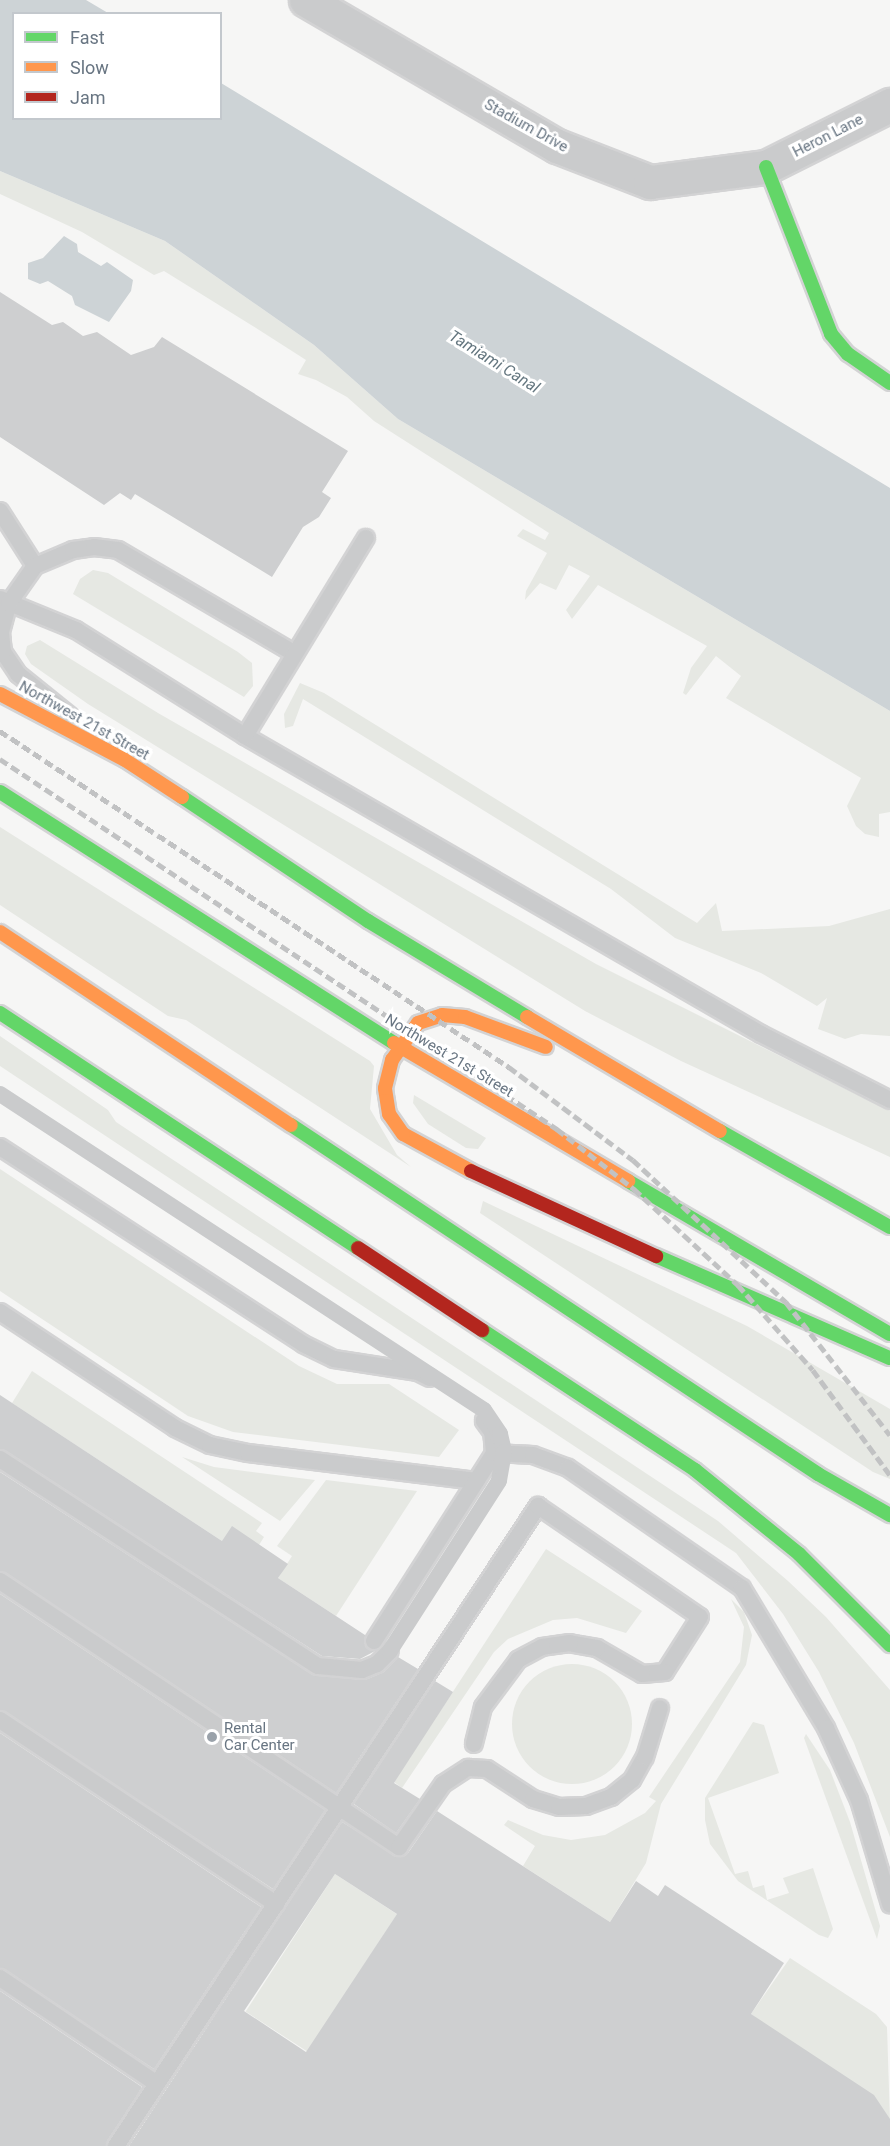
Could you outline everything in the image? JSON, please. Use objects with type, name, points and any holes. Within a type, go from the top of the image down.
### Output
[{"type":"main road","points":[[766,167],[831,333],[848,354],[890,383]]},
{"type":"main road","name":"Northwest 21st Street","points":[[0,694],[125,760],[368,921],[639,1085],[890,1227]]},
{"type":"main road","name":"Northwest 21st Street","points":[[0,792],[398,1046],[890,1334]]},
{"type":"main road","points":[[0,932],[818,1474],[890,1515]]},
{"type":"main road","points":[[0,1013],[695,1470],[799,1554],[890,1645]]},
{"type":"main road","points":[[639,1085],[492,1025],[453,1015],[418,1023],[398,1046],[388,1074],[385,1102],[395,1124],[412,1142],[749,1299],[890,1358]]},
{"type":"street","name":"Stadium Drive","points":[[306,0],[557,146],[650,182],[766,167]]},
{"type":"street","name":"Heron Lane","points":[[766,167],[890,105]]},
{"type":"lane","points":[[0,511],[35,566]]},
{"type":"lane","points":[[246,736],[366,538]]},
{"type":"lane","points":[[125,760],[29,685],[8,661],[1,632],[5,601],[35,566],[73,550],[94,547],[118,550],[295,654]]},
{"type":"lane","points":[[5,601],[76,630],[246,736],[761,1034],[890,1100]]},
{"type":"lane","points":[[0,1094],[484,1410],[500,1434],[504,1452],[499,1481],[390,1652],[376,1664],[362,1670],[318,1666],[0,1459]]},
{"type":"lane","points":[[0,1147],[303,1344],[334,1359],[418,1372],[451,1389],[475,1407],[492,1432],[494,1453],[374,1641]]},
{"type":"lane","points":[[0,1312],[175,1428],[210,1445],[248,1453],[476,1481]]},
{"type":"lane","points":[[494,1453],[533,1455],[568,1468],[742,1588],[826,1728],[859,1800],[890,1904]]},
{"type":"lane","points":[[116,2146],[538,1506],[700,1617],[665,1672],[642,1674],[597,1648],[570,1643],[542,1647],[526,1656],[500,1681],[483,1707],[474,1744]]},
{"type":"lane","points":[[0,1581],[399,1847],[443,1784],[468,1768],[487,1769],[533,1799],[559,1807],[586,1806],[610,1797],[632,1780],[652,1740],[660,1708]]},
{"type":"lane","points":[[0,1720],[276,1904]]},
{"type":"lane","points":[[0,1978],[157,2084]]},
{"type":"shaded area","points":[[0,171],[165,241],[314,345],[398,419],[890,711],[890,812],[879,814],[879,837],[865,834],[856,826],[847,806],[861,778],[726,698],[741,676],[716,656],[686,695],[683,693],[691,668],[707,646],[598,585],[572,619],[566,610],[590,576],[569,565],[556,590],[540,583],[525,600],[526,591],[547,553],[517,536],[523,529],[545,540],[549,533],[374,421],[347,397],[316,380],[298,374],[306,360],[164,271],[154,275],[82,232],[0,194]]},
{"type":"shaded area","points":[[93,570],[108,573],[238,652],[252,663],[253,686],[244,697],[73,594],[80,579]]},
{"type":"shaded area","points":[[40,640],[158,713],[596,964],[890,1111],[890,1157],[681,1061],[585,1011],[88,704],[31,664],[25,654],[27,646]]},
{"type":"shaded area","points":[[300,683],[324,693],[697,923],[716,903],[722,931],[829,926],[890,909],[890,1036],[861,1034],[845,1039],[818,1029],[827,998],[817,1006],[761,973],[675,938],[611,889],[303,699],[293,726],[285,728],[284,714]]},
{"type":"shaded area","points":[[0,827],[370,1061],[374,1066],[370,1109],[397,1155],[411,1167],[186,1020],[168,1016],[0,905]]},
{"type":"shaded area","points":[[0,1036],[108,1110],[116,1122],[718,1521],[788,1581],[826,1617],[890,1690],[890,1837],[854,1743],[819,1672],[783,1614],[736,1553],[0,1066]]},
{"type":"shaded area","points":[[414,1095],[486,1138],[478,1149],[466,1148],[428,1124],[413,1103]]},
{"type":"shaded area","points":[[0,1169],[299,1366],[337,1384],[389,1384],[459,1430],[439,1457],[233,1432],[188,1416],[0,1291]]},
{"type":"shaded area","points":[[483,1201],[747,1326],[890,1409],[890,1479],[873,1472],[480,1213]]},
{"type":"shaded area","points":[[32,1371],[262,1523],[256,1531],[264,1537],[259,1545],[222,1541],[12,1403]]},
{"type":"shaded area","points":[[182,1457],[214,1467],[315,1480],[280,1521]]},
{"type":"shaded area","points":[[326,1480],[417,1491],[336,1616],[278,1578],[292,1556],[277,1546]]},
{"type":"shaded area","points":[[546,1549],[642,1611],[626,1633],[577,1618],[553,1620],[508,1639],[494,1652],[402,1788],[394,1782]]},
{"type":"shaded area","points":[[731,1599],[744,1612],[752,1635],[746,1665],[661,1804],[646,1863],[610,1922],[523,1866],[535,1846],[504,1825],[508,1820],[543,1835],[571,1840],[605,1835],[645,1813],[656,1801],[649,1797],[740,1662],[744,1627]]},
{"type":"shaded area","points":[[572,1664],[595,1669],[614,1682],[627,1701],[632,1724],[627,1747],[614,1766],[595,1779],[572,1784],[549,1779],[530,1766],[517,1747],[512,1724],[517,1701],[530,1682],[549,1669]]},
{"type":"shaded area","points":[[753,1722],[764,1725],[779,1773],[708,1798],[735,1874],[748,1871],[753,1888],[764,1885],[767,1900],[789,1893],[783,1878],[813,1868],[833,1929],[828,1938],[819,1935],[738,1881],[710,1844],[705,1820],[705,1798]]},
{"type":"shaded area","points":[[806,1734],[830,1770],[850,1822],[880,1926],[877,1939],[804,1738]]},
{"type":"shaded area","points":[[335,1874],[397,1914],[308,2052],[246,2012]]},
{"type":"shaded area","points":[[790,1958],[876,2014],[887,2027],[890,2121],[751,2014]]},
{"type":"water","name":"Tamiami Canal","points":[[0,0],[86,0],[106,12],[12,12],[12,120],[222,120],[222,84],[890,488],[890,711],[398,419],[314,345],[165,241],[0,171]]},
{"type":"water","points":[[64,236],[77,244],[78,252],[101,266],[107,262],[133,280],[131,291],[109,322],[75,305],[72,296],[48,281],[40,284],[28,279],[28,263],[43,258]]},
{"type":"building","points":[[0,292],[52,325],[63,322],[83,336],[97,332],[131,355],[154,347],[162,337],[348,451],[322,492],[331,498],[319,517],[303,527],[272,577],[135,494],[131,500],[120,493],[104,505],[0,437]]},
{"type":"building","points":[[0,1395],[222,1541],[232,1526],[288,1564],[278,1578],[365,1635],[365,1646],[375,1651],[360,1659],[322,1656],[0,1449]]},
{"type":"building","points":[[0,1472],[313,1675],[365,1680],[384,1672],[398,1657],[418,1669],[336,1793],[0,1571]]},
{"type":"building","points":[[0,1594],[325,1810],[273,1889],[0,1710]]},
{"type":"building","points":[[435,1681],[453,1692],[394,1783],[420,1799],[396,1833],[354,1804]]},
{"type":"building","points":[[0,1733],[261,1907],[154,2069],[0,1968]]},
{"type":"building","points":[[437,1811],[610,1922],[636,1881],[658,1896],[665,1885],[784,1963],[751,2014],[874,2095],[890,2119],[890,2146],[129,2146],[342,1822],[399,1857],[408,1853]],"holes":[[[335,1874],[397,1914],[306,2052],[244,2011]]]},
{"type":"building","points":[[0,1991],[142,2087],[106,2146],[0,2146]]},
{"type":"railway","points":[[0,731],[509,1067],[633,1160],[786,1302],[890,1435]]},
{"type":"railway","points":[[0,759],[557,1129],[634,1189],[738,1285],[813,1370],[890,1475]]},
{"type":"traffic: fast","points":[[766,167],[831,334],[848,354],[890,383]]},
{"type":"traffic: fast","points":[[0,792],[394,1043]]},
{"type":"traffic: fast","points":[[182,797],[368,921],[527,1017]]},
{"type":"traffic: fast","points":[[0,1013],[358,1248]]},
{"type":"traffic: fast","points":[[291,1125],[818,1474],[890,1515]]},
{"type":"traffic: fast","points":[[720,1131],[890,1227]]},
{"type":"traffic: fast","points":[[628,1181],[890,1334]]},
{"type":"traffic: fast","points":[[656,1256],[890,1358]]},
{"type":"traffic: fast","points":[[482,1330],[695,1470],[799,1554],[890,1645]]},
{"type":"traffic: slow","points":[[0,694],[125,760],[182,797]]},
{"type":"traffic: slow","points":[[0,932],[291,1125]]},
{"type":"traffic: slow","points":[[471,1171],[403,1134],[389,1114],[385,1088],[392,1060],[418,1023],[442,1015],[465,1017],[546,1047]]},
{"type":"traffic: slow","points":[[527,1017],[720,1131]]},
{"type":"traffic: slow","points":[[394,1043],[628,1181]]},
{"type":"traffic: jam","points":[[471,1171],[656,1256]]},
{"type":"traffic: jam","points":[[358,1248],[482,1330]]},
{"type":"place","name":"Rental Car Center","points":[[212,1737]]}]
